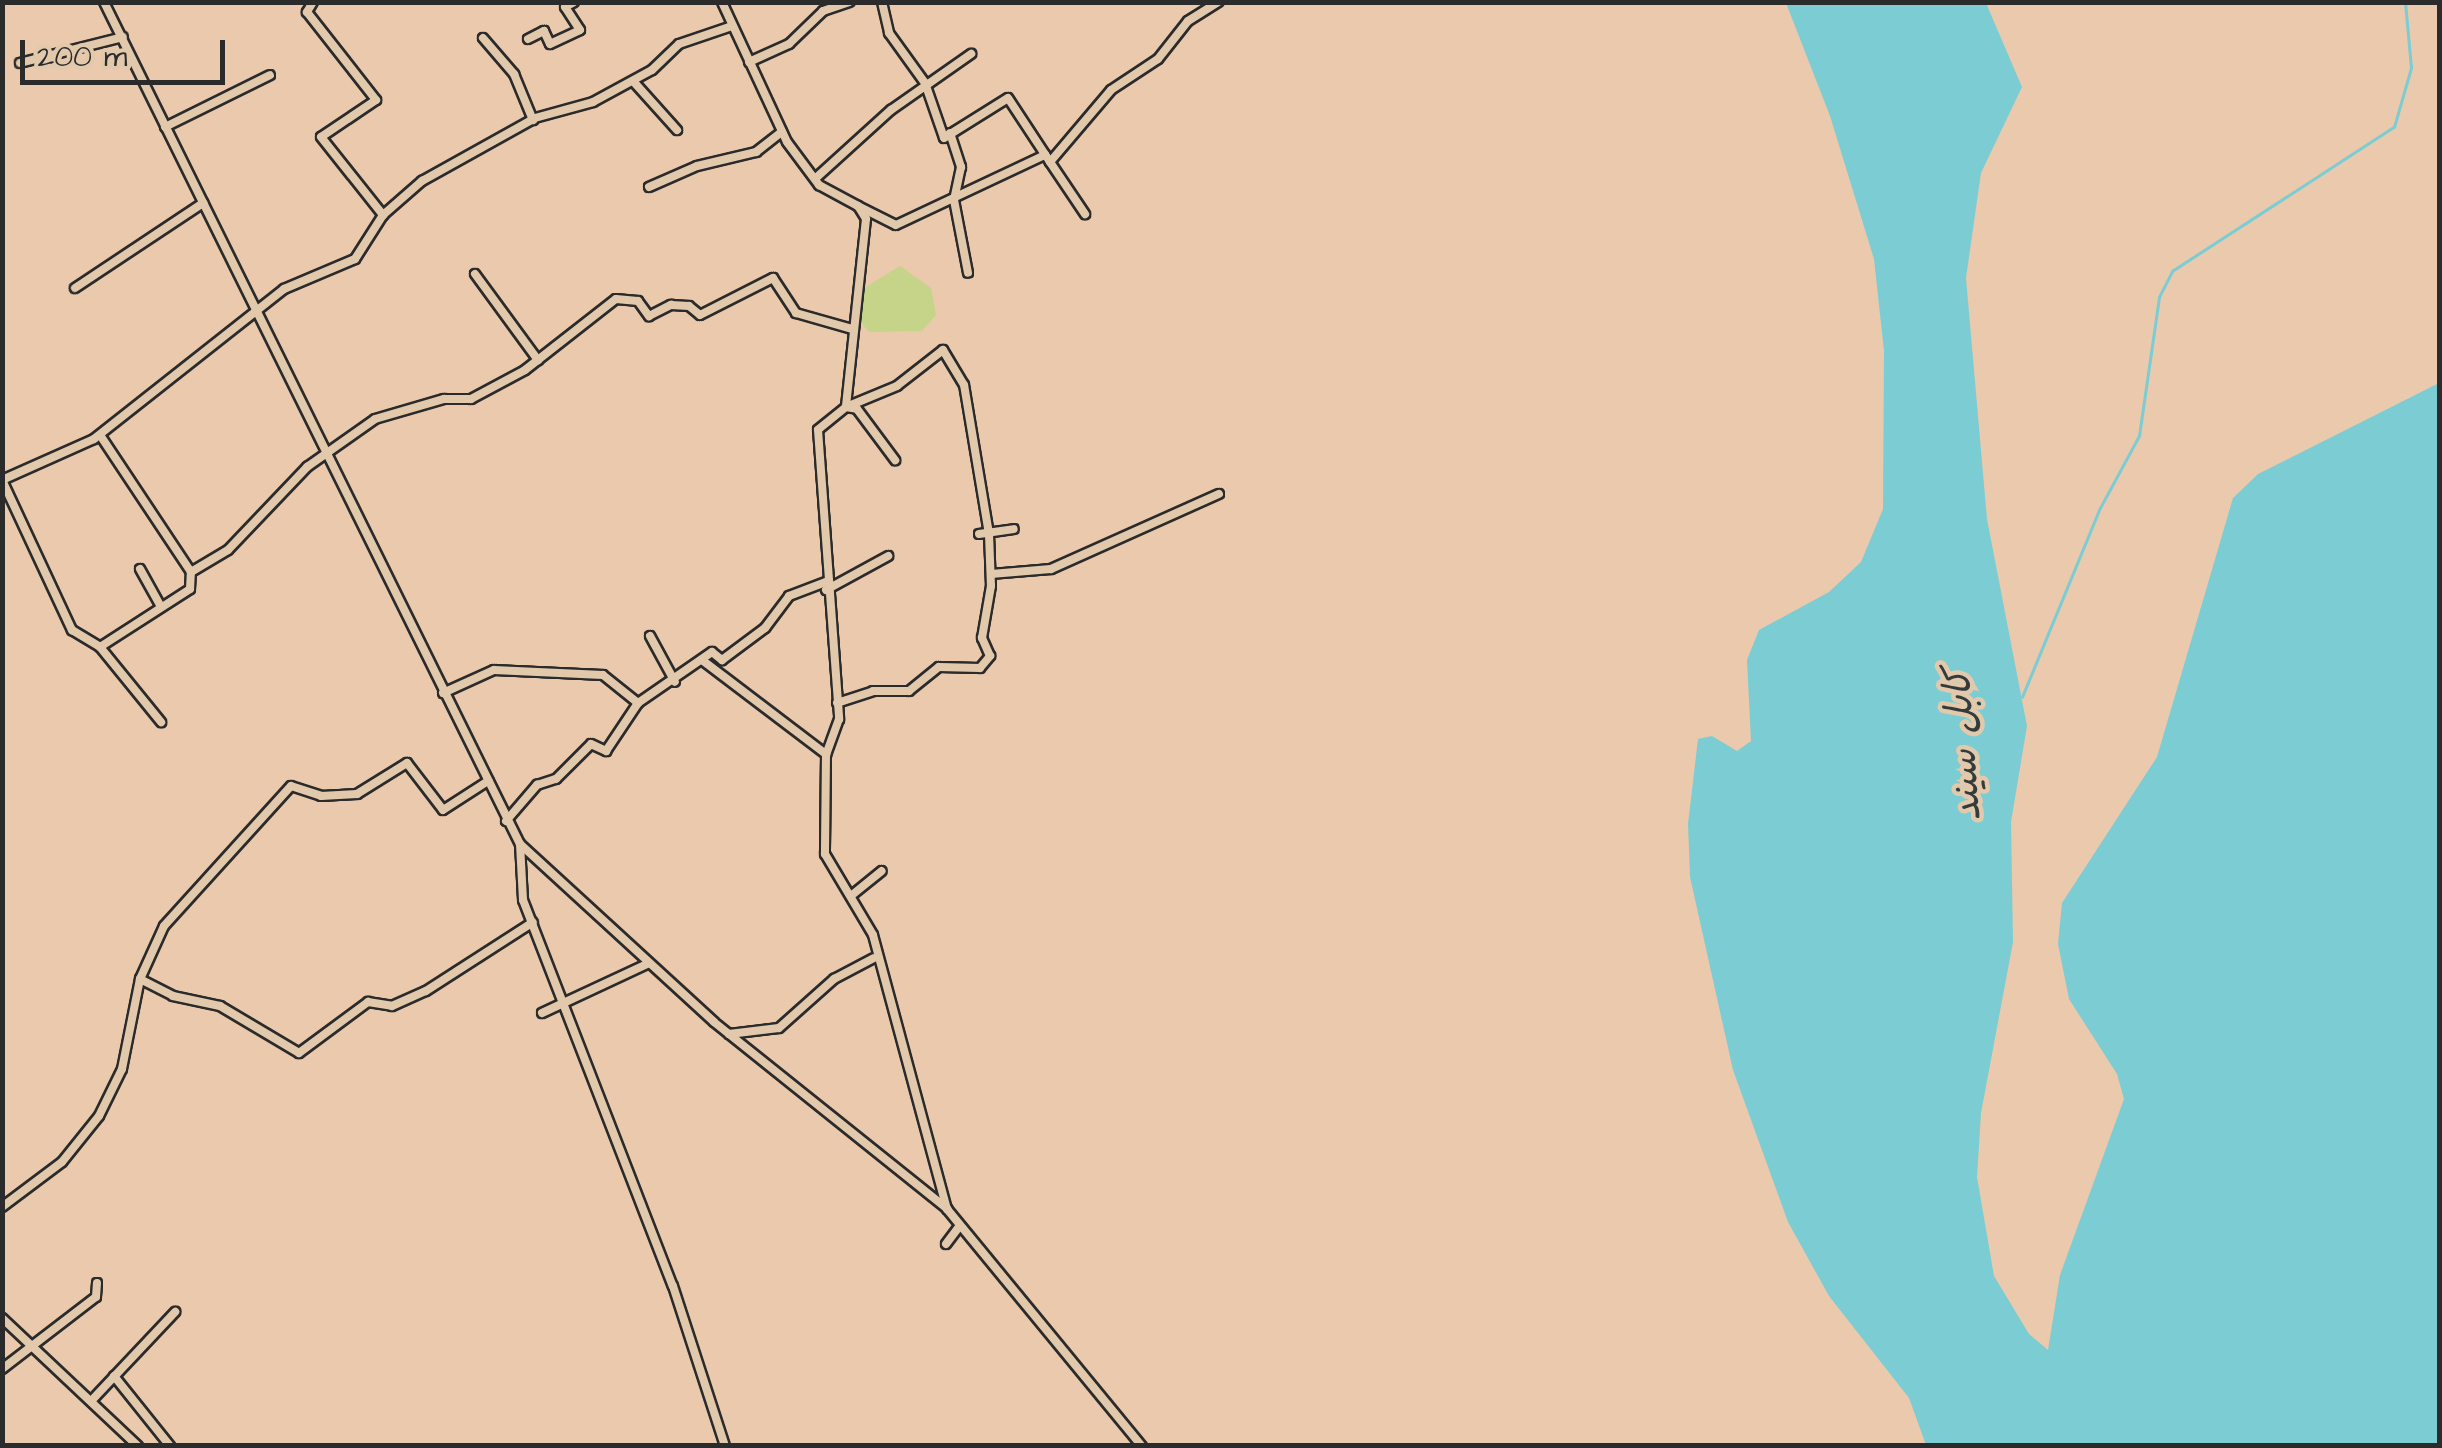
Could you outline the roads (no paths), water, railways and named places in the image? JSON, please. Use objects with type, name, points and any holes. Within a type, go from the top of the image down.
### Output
[{"type":"street","points":[[104,2],[520,844],[729,1034],[947,1210]]},
{"type":"street","points":[[312,2],[306,12],[376,100],[321,137],[384,214]]},
{"type":"street","points":[[528,39],[544,32],[550,44],[580,30],[565,7],[574,2]]},
{"type":"street","points":[[722,2],[782,132],[819,185],[896,225],[1048,158],[1111,90],[1158,59],[1188,21],[1219,2]]},
{"type":"street","points":[[749,62],[789,44],[822,11],[849,2]]},
{"type":"street","points":[[882,2],[889,33],[925,84],[944,138],[1008,98],[1084,214]]},
{"type":"street","points":[[161,722],[100,647],[72,630],[3,480],[50,464],[100,435],[218,339],[258,315],[307,274],[354,258],[384,214],[422,181],[533,120],[593,102],[633,81],[679,44],[732,26]]},
{"type":"street","points":[[20,63],[122,37]]},
{"type":"street","points":[[483,38],[514,74],[533,120]]},
{"type":"street","points":[[817,177],[925,84],[971,54]]},
{"type":"street","points":[[165,128],[270,75]]},
{"type":"street","points":[[633,81],[677,130]]},
{"type":"street","points":[[648,187],[697,166],[756,152],[782,132]]},
{"type":"street","points":[[950,133],[961,167],[954,200],[968,272]]},
{"type":"street","points":[[75,288],[203,203]]},
{"type":"street","points":[[846,408],[852,329],[866,234],[858,206]]},
{"type":"street","points":[[475,274],[538,360]]},
{"type":"street","points":[[191,572],[228,550],[266,504],[375,418],[444,399],[471,399],[538,360],[616,299],[638,302],[650,316],[671,306],[689,306],[700,315],[773,278],[796,313],[852,329]]},
{"type":"street","points":[[837,703],[873,691],[909,691],[940,667],[980,668],[990,656],[982,638],[992,574],[964,385],[944,350],[897,386],[846,408],[818,430],[826,586],[837,703],[839,719],[826,754],[825,854],[872,935],[874,958],[947,1210],[1142,1446]]},
{"type":"street","points":[[846,408],[857,409],[895,460]]},
{"type":"street","points":[[100,435],[191,572],[190,588],[160,604],[100,647]]},
{"type":"street","points":[[992,574],[1051,569],[1219,494]]},
{"type":"street","points":[[984,534],[1014,529]]},
{"type":"street","points":[[506,820],[537,785],[556,779],[591,744],[606,750],[638,703],[675,682],[712,652],[722,660],[764,628],[789,596],[826,586],[888,556]]},
{"type":"street","points":[[140,569],[160,604]]},
{"type":"street","points":[[650,636],[675,682]]},
{"type":"street","points":[[702,660],[826,754]]},
{"type":"street","points":[[443,694],[494,670],[603,675],[638,703]]},
{"type":"street","points":[[2,1192],[6,1203],[62,1162],[99,1116],[122,1069],[140,979],[164,926],[291,786],[321,796],[357,794],[406,763],[442,810],[488,782]]},
{"type":"street","points":[[520,844],[523,900],[672,1286],[725,1446]]},
{"type":"street","points":[[852,896],[882,871]]},
{"type":"street","points":[[140,979],[172,996],[220,1006],[298,1053],[368,1002],[392,1006],[426,991],[532,922]]},
{"type":"street","points":[[729,1034],[779,1028],[834,979],[874,958]]},
{"type":"street","points":[[542,1013],[649,963]]},
{"type":"street","points":[[946,1244],[958,1228]]},
{"type":"street","points":[[2,1369],[96,1296],[97,1283]]},
{"type":"street","points":[[2,1318],[85,1400],[93,1399],[176,1312]]},
{"type":"street","points":[[114,1376],[170,1446]]},
{"type":"street","points":[[93,1399],[138,1446]]},
{"type":"water","name":"کابل سيند","points":[[1786,3],[1986,3],[2022,87],[1981,173],[1966,278],[1987,519],[2027,726],[2011,822],[2013,942],[1981,1113],[1977,1177],[1994,1276],[2029,1334],[2048,1350],[2060,1275],[2124,1099],[2117,1074],[2069,999],[2058,944],[2062,903],[2157,757],[2233,498],[2258,474],[2439,383],[2439,1445],[1926,1445],[1909,1398],[1829,1296],[1788,1222],[1733,1070],[1690,877],[1688,824],[1698,739],[1712,736],[1737,751],[1751,741],[1747,660],[1759,630],[1829,592],[1861,562],[1883,509],[1884,351],[1874,259],[1830,116]]},
{"type":"waterway","points":[[2022,697],[2100,508],[2139,436],[2159,297],[2172,271],[2394,127],[2411,68],[2405,2]]}]
